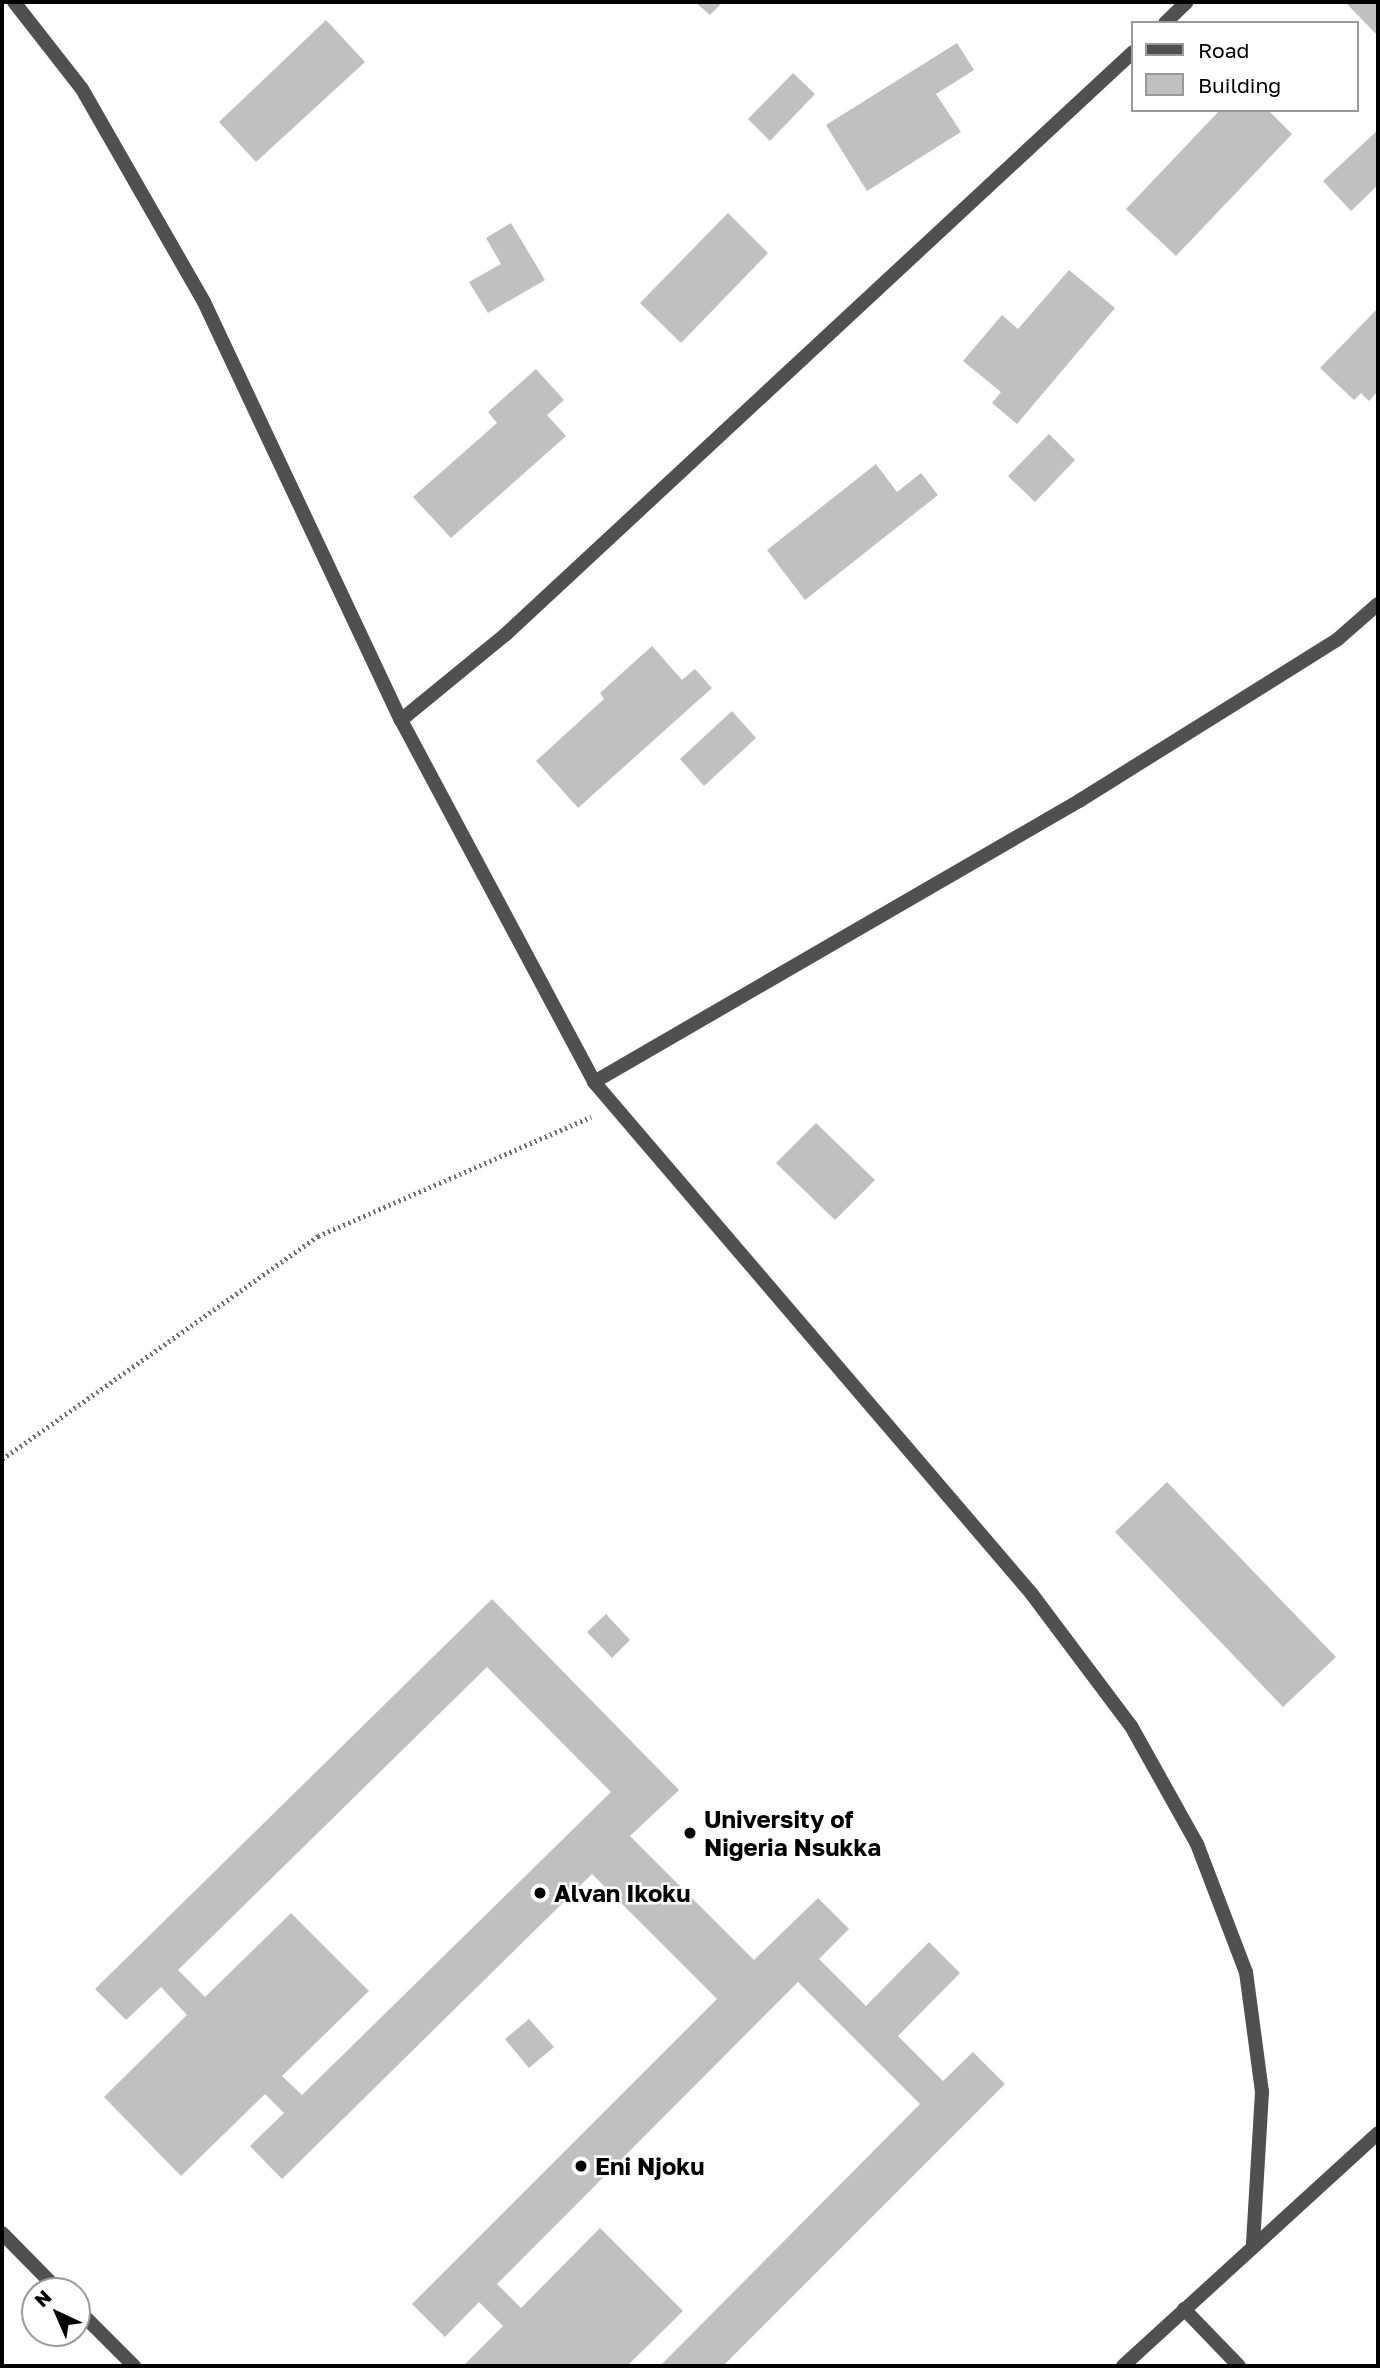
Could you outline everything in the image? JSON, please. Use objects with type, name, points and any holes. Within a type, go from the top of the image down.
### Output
[{"type":"street","points":[[14,2],[82,89],[204,302],[401,720],[594,1082],[1031,1593],[1138,1737],[1197,1844],[1246,1972],[1262,2092],[1253,2244]]},
{"type":"street","points":[[1167,21],[1187,2]]},
{"type":"street","points":[[401,720],[506,634],[1132,53]]},
{"type":"street","points":[[594,1082],[1079,801],[1338,639],[1378,604]]},
{"type":"street","points":[[1123,2366],[1253,2244],[1378,2133]]},
{"type":"street","points":[[2,2233],[45,2277]]},
{"type":"street","points":[[1184,2309],[1239,2366]]},
{"type":"street","points":[[91,2323],[134,2366]]},
{"type":"path","points":[[2,1459],[318,1236],[615,1107]]},
{"type":"building","points":[[695,2],[723,2],[710,15]]},
{"type":"building","points":[[1345,2],[1378,2],[1378,36]]},
{"type":"building","points":[[326,20],[365,62],[256,162],[219,122]]},
{"type":"building","points":[[957,43],[974,70],[936,94],[961,132],[867,191],[826,125]]},
{"type":"building","points":[[793,73],[815,94],[770,141],[748,119]]},
{"type":"building","points":[[1218,112],[1270,112],[1292,134],[1176,256],[1126,209]]},
{"type":"building","points":[[1378,130],[1378,185],[1351,211],[1323,181]]},
{"type":"building","points":[[728,213],[768,253],[681,343],[640,303]]},
{"type":"building","points":[[511,223],[545,280],[488,313],[469,282],[501,264],[486,238]]},
{"type":"building","points":[[1069,270],[1115,308],[1017,424],[992,403],[1001,392],[963,361],[1002,315],[1018,329]]},
{"type":"building","points":[[1378,308],[1378,391],[1369,401],[1361,393],[1354,400],[1320,368]]},
{"type":"building","points":[[536,369],[564,400],[547,415],[566,436],[451,538],[413,497],[497,423],[488,412]]},
{"type":"building","points":[[1049,434],[1075,460],[1035,502],[1008,476]]},
{"type":"building","points":[[876,464],[897,492],[921,473],[938,495],[805,600],[767,550]]},
{"type":"building","points":[[652,646],[682,680],[695,669],[712,688],[578,808],[536,761],[604,699],[600,693]]},
{"type":"building","points":[[732,711],[756,738],[704,786],[680,759]]},
{"type":"building","points":[[816,1123],[875,1180],[835,1220],[776,1163]]},
{"type":"building","points":[[1167,1482],[1336,1657],[1283,1707],[1115,1532]]},
{"type":"building","points":[[492,1599],[679,1790],[630,1836],[754,1960],[818,1898],[849,1929],[819,1959],[866,2006],[929,1942],[960,1973],[898,2036],[943,2081],[973,2052],[1005,2084],[723,2366],[660,2366],[920,2104],[798,1982],[497,2284],[521,2308],[600,2228],[683,2311],[627,2366],[463,2366],[503,2326],[479,2302],[445,2337],[412,2304],[717,1999],[592,1874],[282,2179],[250,2146],[284,2113],[265,2094],[181,2176],[104,2097],[187,2015],[161,1987],[126,2020],[95,1989]],"holes":[[[487,1667],[611,1792],[302,2095],[282,2076],[369,1991],[291,1913],[205,1997],[178,1970]]]},
{"type":"building","points":[[606,1614],[630,1640],[612,1658],[587,1632]]},
{"type":"building","points":[[529,2019],[554,2047],[529,2068],[505,2039]]},
{"type":"place","name":"University of Nigeria Nsukka","points":[[690,1833]]},
{"type":"place","name":"Alvan Ikoku","points":[[540,1893]]},
{"type":"place","name":"Eni Njoku","points":[[581,2166]]}]
